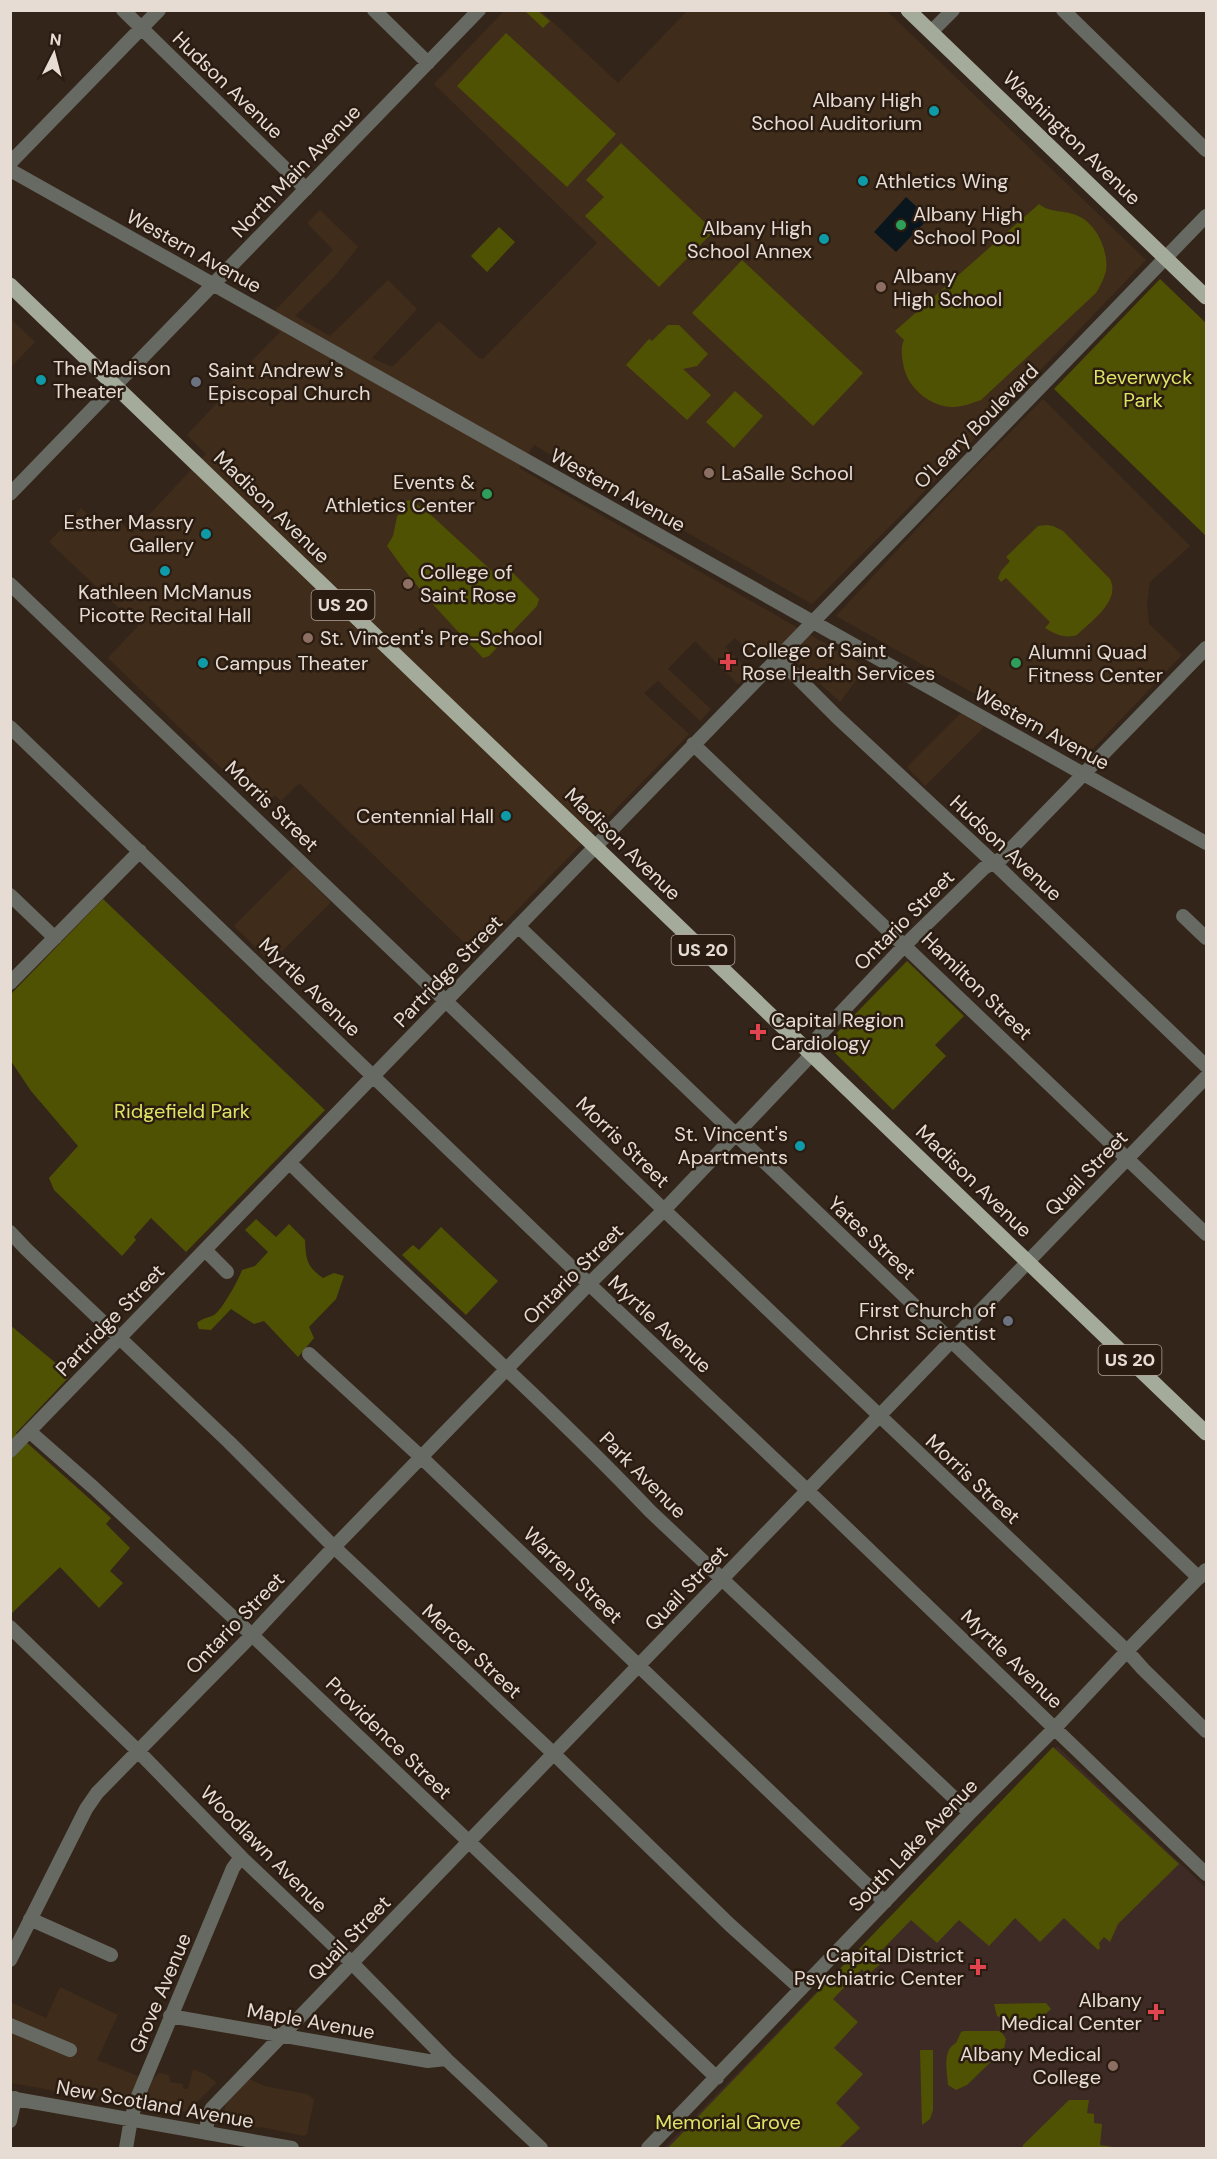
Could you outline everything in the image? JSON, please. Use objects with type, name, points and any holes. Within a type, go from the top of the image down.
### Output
[{"type":"main road","name":"Washington Avenue","points":[[908,10],[1206,297]]},
{"type":"main road","name":"Madison Avenue","points":[[10,285],[1206,1433]]},
{"type":"street","name":"Hudson Avenue","points":[[123,10],[306,189]]},
{"type":"street","points":[[10,163],[159,10]]},
{"type":"street","points":[[374,10],[428,63]]},
{"type":"street","name":"North Main Avenue","points":[[10,494],[479,10]]},
{"type":"street","points":[[931,32],[953,10]]},
{"type":"street","points":[[1063,10],[1206,150]]},
{"type":"street","name":"Western Avenue","points":[[10,171],[1206,843]]},
{"type":"street","points":[[1166,257],[1206,216]]},
{"type":"street","name":"O'Leary Boulevard","points":[[814,622],[920,509],[1040,389],[1166,257]]},
{"type":"street","name":"Morris Street","points":[[10,584],[1127,1651],[1206,1731]]},
{"type":"street","name":"Partridge Street","points":[[10,1450],[693,744],[814,622]]},
{"type":"street","name":"Ontario Street","points":[[10,1960],[86,1809],[97,1792],[252,1635],[589,1284],[736,1136],[812,1054],[818,1037],[905,945],[984,868],[1002,858],[1206,648]]},
{"type":"street","name":"Hudson Avenue","points":[[778,658],[837,717],[994,863],[1206,1066]]},
{"type":"street","name":"Myrtle Avenue","points":[[10,727],[1206,1874]]},
{"type":"street","name":"Hamilton Street","points":[[693,744],[1206,1234]]},
{"type":"street","points":[[10,983],[140,851]]},
{"type":"street","points":[[10,895],[55,938]]},
{"type":"street","points":[[1183,916],[1206,938]]},
{"type":"street","name":"Yates Street","points":[[518,926],[736,1136],[1203,1574]]},
{"type":"street","name":"Quail Street","points":[[206,2133],[208,2116],[212,2108],[722,1578],[809,1492],[879,1416],[1206,1077]]},
{"type":"street","name":"Park Avenue","points":[[290,1163],[371,1244],[970,1813]]},
{"type":"street","name":"Mercer Street","points":[[10,1232],[229,1442],[334,1547],[553,1753],[730,1925],[801,1989]]},
{"type":"street","points":[[205,1250],[227,1272]]},
{"type":"street","name":"Warren Street","points":[[309,1354],[421,1457],[885,1902]]},
{"type":"street","name":"Providence Street","points":[[29,1431],[94,1488],[252,1635],[717,2078]]},
{"type":"street","name":"South Lake Avenue","points":[[648,2148],[1203,1574]]},
{"type":"street","name":"Woodlawn Avenue","points":[[10,1627],[138,1751],[241,1857],[351,1962],[446,2059],[542,2148]]},
{"type":"street","name":"Grove Avenue","points":[[126,2148],[131,2119],[170,2016],[233,1869],[241,1857]]},
{"type":"street","points":[[30,1919],[111,1955]]},
{"type":"street","name":"Maple Avenue","points":[[170,2016],[428,2061],[446,2059]]},
{"type":"street","points":[[10,2025],[70,2050]]},
{"type":"street","points":[[10,2121],[13,2098]]},
{"type":"street","name":"New Scotland Avenue","points":[[13,2098],[206,2133],[244,2144],[292,2148]]},
{"type":"shaded area","points":[[504,11],[541,11],[618,83],[687,11],[887,11],[1146,260],[913,503],[812,604],[534,445],[519,468],[866,667],[840,702],[776,643],[758,660],[735,638],[725,647],[750,672],[738,684],[695,641],[668,669],[711,709],[700,721],[658,681],[644,693],[689,734],[475,953],[299,783],[281,801],[275,795],[262,808],[108,658],[138,626],[49,542],[81,508],[106,532],[118,520],[132,533],[206,454],[187,435],[233,386],[230,383],[280,332],[264,322],[333,250],[307,223],[320,210],[358,247],[334,277],[295,316],[330,336],[388,280],[417,309],[372,358],[392,367],[439,321],[479,358],[483,359],[597,243],[434,84]]},
{"type":"shaded area","name":"Albany High School Pool","points":[[906,197],[929,218],[896,252],[874,232]]},
{"type":"shaded area","points":[[10,318],[35,342],[11,367],[10,367]]},
{"type":"shaded area","points":[[1043,399],[1190,546],[1150,582],[1147,603],[1149,624],[1182,655],[1086,756],[836,616],[956,487]]},
{"type":"shaded area","points":[[961,713],[984,727],[925,786],[907,767]]},
{"type":"shaded area","points":[[294,866],[331,902],[271,962],[234,926]]},
{"type":"shaded area","name":"Capital District Psychiatric Center","points":[[1057,1746],[1206,1888],[1206,2148],[664,2148]]},
{"type":"shaded area","points":[[60,1987],[118,2015],[97,2060],[151,2081],[159,2073],[169,2075],[170,2082],[183,2084],[183,2089],[188,2089],[193,2069],[205,2074],[216,2082],[215,2084],[187,2112],[11,2083],[10,2002],[46,2018]]},
{"type":"shaded area","points":[[249,2079],[264,2086],[307,2094],[314,2099],[307,2134],[304,2136],[267,2128],[231,2125],[223,2116],[226,2103]]},
{"type":"green space","points":[[525,11],[538,11],[550,21],[543,28]]},
{"type":"green space","points":[[506,33],[616,134],[567,187],[457,86]]},
{"type":"green space","points":[[621,143],[714,231],[659,287],[585,216],[604,197],[586,180]]},
{"type":"green space","points":[[1039,204],[1048,209],[1078,216],[1091,225],[1096,232],[1106,256],[1106,271],[1096,293],[981,400],[953,407],[929,400],[916,390],[907,376],[902,354],[904,340],[895,331]]},
{"type":"green space","points":[[499,227],[515,242],[487,272],[471,256]]},
{"type":"green space","points":[[742,260],[863,373],[813,426],[692,313]]},
{"type":"green space","name":"Beverwyck Park","points":[[1160,279],[1206,323],[1206,536],[1054,389]]},
{"type":"green space","points":[[668,325],[679,325],[708,354],[697,366],[683,369],[711,395],[687,420],[626,365],[649,339],[652,341]]},
{"type":"green space","points":[[735,391],[763,416],[734,448],[706,422]]},
{"type":"green space","points":[[411,500],[431,515],[494,573],[513,573],[539,599],[537,606],[489,656],[483,658],[421,590],[387,546],[393,536],[397,517],[406,501]]},
{"type":"green space","points":[[1047,525],[1063,531],[1110,579],[1112,587],[1108,603],[1077,635],[1064,636],[1045,628],[1050,622],[1006,578],[1001,582],[998,578],[1010,561],[1006,557],[1038,526]]},
{"type":"green space","name":"Ridgefield Park","points":[[103,899],[325,1110],[186,1252],[151,1218],[134,1237],[136,1240],[122,1256],[54,1190],[49,1178],[78,1146],[31,1091],[11,1061],[11,994]]},
{"type":"green space","points":[[907,961],[964,1016],[935,1045],[946,1056],[893,1110],[826,1044]]},
{"type":"green space","points":[[256,1219],[276,1237],[289,1224],[305,1240],[308,1262],[317,1274],[323,1278],[334,1273],[344,1276],[336,1299],[309,1327],[314,1338],[298,1357],[264,1321],[254,1324],[231,1309],[211,1330],[199,1329],[197,1323],[217,1312],[230,1294],[242,1270],[255,1266],[268,1252],[245,1230]]},
{"type":"green space","points":[[441,1227],[498,1281],[466,1315],[402,1255],[413,1245],[419,1250]]},
{"type":"green space","points":[[10,1325],[69,1374],[67,1376],[69,1377],[16,1433],[111,1518],[106,1524],[130,1548],[110,1571],[123,1583],[99,1608],[60,1567],[11,1612]]},
{"type":"green space","name":"Memorial Grove","points":[[1053,1747],[1179,1864],[1118,1924],[1110,1942],[1104,1937],[1099,1943],[1098,1950],[1064,1918],[1040,1942],[1015,1918],[989,1946],[959,1920],[937,1943],[911,1920],[883,1949],[885,1954],[881,1958],[884,1961],[871,1972],[868,1969],[864,1972],[862,1969],[833,1999],[858,2022],[834,2048],[863,2074],[836,2103],[860,2128],[839,2148],[668,2148]]},
{"type":"green space","points":[[1046,2003],[1051,2009],[1024,2033],[1010,2021],[997,2016],[994,2004]]},
{"type":"green space","points":[[999,2031],[1006,2039],[1004,2049],[967,2085],[956,2090],[948,2085],[947,2056],[961,2032]]},
{"type":"green space","points":[[920,2050],[933,2050],[933,2110],[930,2119],[922,2125]]},
{"type":"green space","points":[[1069,2100],[1089,2100],[1087,2113],[1094,2114],[1094,2123],[1102,2124],[1100,2145],[1121,2148],[1023,2148],[1023,2145]]},
{"type":"place","name":"Albany High School Auditorium","points":[[934,111]]},
{"type":"place","name":"Athletics Wing","points":[[863,181]]},
{"type":"place","name":"Albany High School Pool","points":[[901,225]]},
{"type":"place","name":"Albany High School Annex","points":[[824,239]]},
{"type":"place","name":"Albany High School","points":[[881,287]]},
{"type":"place","name":"The Madison Theater","points":[[41,380]]},
{"type":"place","name":"Saint Andrew's Episcopal Church","points":[[196,382]]},
{"type":"place","name":"LaSalle School","points":[[709,473]]},
{"type":"place","name":"Events & Athletics Center","points":[[487,494]]},
{"type":"place","name":"Esther Massry Gallery","points":[[206,534]]},
{"type":"place","name":"Kathleen McManus Picotte Recital Hall","points":[[165,571]]},
{"type":"place","name":"College of Saint Rose","points":[[408,584]]},
{"type":"place","name":"St. Vincent's Pre-School","points":[[308,638]]},
{"type":"place","name":"College of Saint Rose Health Services","points":[[728,662]]},
{"type":"place","name":"Campus Theater","points":[[203,663]]},
{"type":"place","name":"Alumni Quad Fitness Center","points":[[1016,663]]},
{"type":"place","name":"Centennial Hall","points":[[506,816]]},
{"type":"place","name":"Capital Region Cardiology","points":[[758,1032]]},
{"type":"place","name":"St. Vincent's Apartments","points":[[800,1146]]},
{"type":"place","name":"First Church of Christ Scientist","points":[[1008,1321]]},
{"type":"place","name":"Capital District Psychiatric Center","points":[[978,1967]]},
{"type":"place","name":"Albany Medical Center","points":[[1156,2012]]},
{"type":"place","name":"Albany Medical College","points":[[1113,2066]]}]
